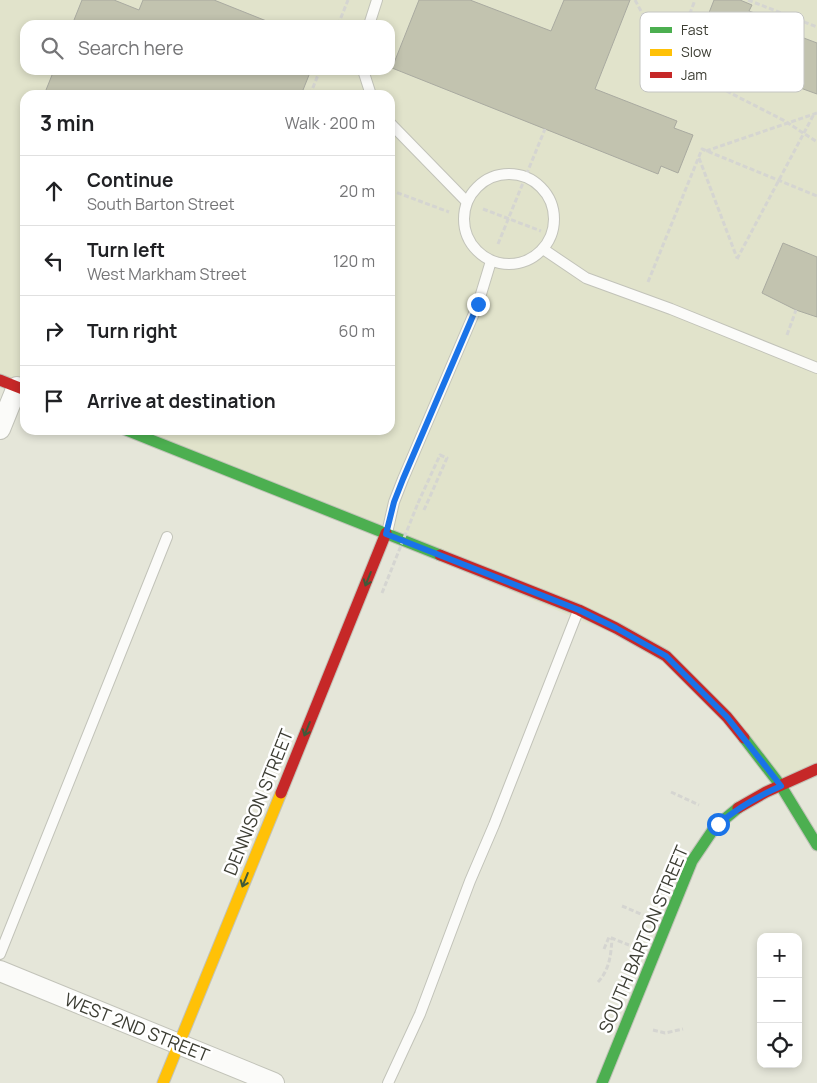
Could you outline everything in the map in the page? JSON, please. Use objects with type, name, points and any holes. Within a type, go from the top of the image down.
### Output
[{"type":"street","points":[[0,429],[14,386]]},
{"type":"street","points":[[138,435],[579,610],[666,656],[727,717],[781,786],[817,845]]},
{"type":"street","name":"DENNISON STREET","points":[[163,1083],[386,534]]},
{"type":"street","name":"SOUTH BARTON STREET","points":[[602,1083],[692,860],[718,824],[737,809],[759,796],[817,769]]},
{"type":"street","name":"WEST 2ND STREET","points":[[0,971],[274,1083]]},
{"type":"lane","points":[[371,20],[377,0]]},
{"type":"lane","points":[[365,75],[369,90]]},
{"type":"lane","points":[[395,128],[466,202]]},
{"type":"lane","points":[[512,174],[526,177],[537,184],[546,194],[552,205],[554,218],[551,235],[543,249],[533,258],[519,263],[505,264],[491,261],[470,244],[465,231],[463,217],[466,202],[474,190],[485,181],[498,175],[512,174]]},
{"type":"lane","points":[[543,249],[586,278],[671,309],[817,368]]},
{"type":"lane","points":[[386,534],[394,502],[478,304],[491,261]]},
{"type":"lane","points":[[0,954],[167,537]]},
{"type":"lane","points":[[388,1083],[420,1014],[470,881],[494,826],[579,610]]},
{"type":"path","points":[[340,20],[348,0]]},
{"type":"path","points":[[635,0],[641,12]]},
{"type":"path","points":[[691,12],[695,0]]},
{"type":"path","points":[[748,0],[779,12]]},
{"type":"path","points":[[804,22],[817,27]]},
{"type":"path","points":[[312,90],[318,75]]},
{"type":"path","points":[[729,92],[788,122],[817,142]]},
{"type":"path","points":[[706,151],[816,113]]},
{"type":"path","points":[[699,158],[737,259],[816,113]]},
{"type":"path","points":[[491,261],[545,129]]},
{"type":"path","points":[[648,282],[702,149],[817,196]]},
{"type":"path","points":[[395,192],[463,217]]},
{"type":"path","points":[[466,202],[551,235]]},
{"type":"path","points":[[786,338],[796,310]]},
{"type":"path","points":[[382,593],[440,455],[447,458],[424,510]]},
{"type":"path","points":[[671,792],[704,807]]},
{"type":"path","points":[[622,906],[643,915]]},
{"type":"path","points":[[604,949],[609,937],[631,946]]},
{"type":"path","points":[[598,982],[603,977],[611,960],[612,938]]},
{"type":"path","points":[[650,1030],[666,1033],[683,1030]]},
{"type":"shaded area","points":[[0,0],[817,0],[817,772],[781,786],[666,656],[138,435],[395,435],[395,90],[20,90],[20,388],[0,380]]},
{"type":"building","points":[[82,0],[114,0],[139,10],[143,0],[214,0],[264,20],[74,20]]},
{"type":"building","points":[[419,0],[470,0],[551,31],[564,0],[630,0],[595,89],[677,121],[674,128],[693,135],[678,173],[661,166],[658,174],[395,69],[395,60]]},
{"type":"building","points":[[714,0],[740,0],[752,5],[749,11],[752,12],[709,12]]},
{"type":"building","points":[[804,38],[817,43],[817,94],[804,89]]},
{"type":"building","points":[[52,75],[309,75],[303,90],[46,90]]},
{"type":"building","points":[[783,243],[817,257],[817,317],[796,310],[762,293]]},
{"type":"traffic: fast","points":[[139,435],[440,555]]},
{"type":"traffic: fast","points":[[744,738],[781,786],[817,845]]},
{"type":"traffic: fast","points":[[602,1083],[692,861],[715,827],[738,808]]},
{"type":"traffic: slow","points":[[163,1083],[281,793]]},
{"type":"traffic: jam","points":[[0,380],[20,388]]},
{"type":"traffic: jam","points":[[281,793],[386,533]]},
{"type":"traffic: jam","points":[[440,555],[579,610],[666,656],[727,717],[744,738]]},
{"type":"traffic: jam","points":[[738,808],[766,792],[817,769]]},
{"type":"route","points":[[478,304],[403,479],[394,502],[386,534],[579,610],[666,656],[727,717],[781,786],[737,809],[718,824]]}]
